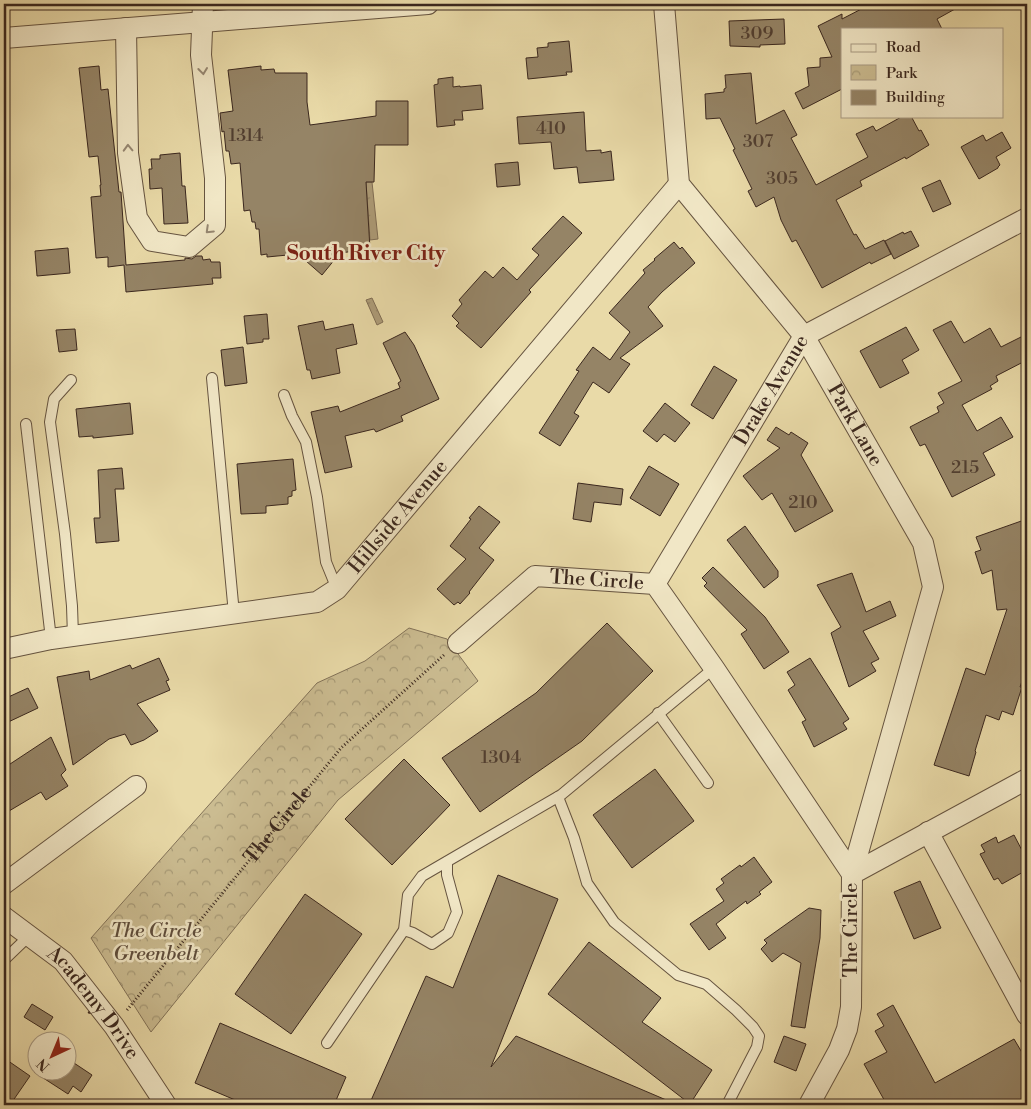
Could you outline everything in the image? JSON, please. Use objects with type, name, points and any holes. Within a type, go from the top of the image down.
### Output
[{"type":"street","points":[[4,38],[126,28],[202,13],[428,4]]},
{"type":"street","points":[[664,4],[679,184]]},
{"type":"street","points":[[126,28],[128,153],[137,218],[152,241],[189,247],[215,225],[215,178],[201,55],[202,13]]},
{"type":"street","name":"Park Lane","points":[[679,184],[804,336],[923,542],[933,587],[852,874]]},
{"type":"street","name":"Hillside Avenue","points":[[4,649],[51,639],[317,602],[337,590],[679,184]]},
{"type":"street","name":"Drake Avenue","points":[[654,584],[804,336],[1027,218]]},
{"type":"street","name":"The Circle","points":[[458,643],[535,576],[654,584],[714,668],[852,874],[851,1007],[847,1029],[839,1050],[810,1105]]},
{"type":"street","points":[[852,874],[1027,779]]},
{"type":"street","points":[[4,884],[136,786]]},
{"type":"street","points":[[928,832],[1027,1014]]},
{"type":"street","name":"Academy Drive","points":[[4,917],[63,961],[114,1026],[166,1105]]},
{"type":"lane","points":[[212,378],[234,614]]},
{"type":"lane","points":[[71,380],[54,400],[50,422],[66,534],[73,636]]},
{"type":"lane","points":[[284,395],[292,416],[306,442],[317,497],[326,562],[337,590]]},
{"type":"lane","points":[[26,424],[51,639]]},
{"type":"lane","points":[[327,1043],[404,930],[408,895],[422,876],[558,797],[714,668]]},
{"type":"lane","points":[[658,713],[708,782]]},
{"type":"lane","points":[[558,797],[574,838],[588,883],[614,922],[678,975],[706,984],[753,1026],[759,1036],[757,1048],[727,1105]]},
{"type":"lane","points":[[404,930],[432,944],[448,933],[457,912],[447,875],[447,862]]},
{"type":"lane","points":[[4,960],[29,936]]},
{"type":"path","name":"The Circle","points":[[114,1026],[340,748],[458,643]]},
{"type":"green space","name":"The Circle Greenbelt","points":[[409,628],[447,639],[478,681],[338,800],[151,1032],[91,938],[317,683],[365,661]]},
{"type":"water","points":[[366,182],[372,182],[378,239],[370,240]]},
{"type":"water","points":[[372,298],[383,322],[377,325],[366,300]]},
{"type":"building","points":[[871,4],[964,4],[937,19],[942,28],[841,28],[841,90],[803,109],[795,93],[809,86],[807,68],[820,67],[820,58],[832,57],[818,26],[842,14],[842,19]]},
{"type":"building","points":[[784,19],[785,44],[760,45],[760,47],[730,46],[729,21]]},
{"type":"building","points":[[569,41],[572,72],[566,72],[567,75],[528,79],[526,58],[538,57],[537,48],[548,47],[548,43]]},
{"type":"building","points":[[99,66],[101,90],[108,89],[119,192],[121,192],[126,265],[185,260],[185,258],[192,259],[196,256],[202,256],[203,260],[210,259],[211,262],[220,262],[221,278],[212,278],[213,284],[126,292],[124,265],[108,267],[108,257],[96,258],[91,197],[101,196],[101,185],[98,156],[89,157],[79,68]]},
{"type":"building","points":[[261,66],[261,70],[274,69],[275,73],[307,73],[307,102],[310,125],[376,116],[376,101],[408,101],[408,145],[375,145],[374,182],[366,182],[370,249],[340,253],[322,275],[298,254],[267,257],[267,254],[261,255],[259,229],[256,229],[255,222],[252,222],[250,210],[244,211],[240,163],[231,164],[229,151],[226,151],[220,113],[233,111],[228,70]]},
{"type":"building","points":[[751,73],[756,124],[784,110],[797,135],[791,138],[816,185],[868,157],[856,134],[873,126],[876,131],[899,118],[912,118],[929,145],[906,159],[905,157],[860,181],[862,186],[836,200],[854,235],[856,234],[865,249],[884,240],[891,254],[871,264],[870,262],[822,288],[796,240],[792,242],[781,220],[774,197],[756,207],[748,191],[752,189],[720,118],[706,119],[705,94],[724,92],[726,88],[725,75]]},
{"type":"building","points":[[453,77],[453,87],[481,85],[483,109],[462,111],[463,120],[454,120],[455,125],[437,127],[434,85],[438,84],[438,79]]},
{"type":"building","points":[[584,112],[586,151],[601,150],[601,153],[611,151],[614,180],[579,183],[577,167],[554,169],[551,142],[519,144],[517,117]]},
{"type":"building","points":[[1002,132],[1011,148],[996,157],[1000,165],[998,168],[979,179],[961,147],[983,135],[986,141]]},
{"type":"building","points":[[180,153],[182,186],[185,186],[188,223],[164,224],[162,188],[150,189],[149,169],[152,169],[151,159],[160,159],[160,155]]},
{"type":"building","points":[[518,162],[520,185],[497,187],[495,164]]},
{"type":"building","points":[[940,180],[951,204],[933,212],[922,188]]},
{"type":"building","points":[[563,216],[582,233],[529,290],[531,292],[481,348],[456,326],[459,323],[452,316],[462,304],[459,300],[485,271],[493,278],[503,267],[517,280],[539,255],[532,249]]},
{"type":"building","points":[[911,231],[919,246],[894,259],[885,241],[903,232],[904,234]]},
{"type":"building","points":[[674,242],[680,249],[682,247],[695,263],[648,307],[663,326],[620,358],[630,364],[609,393],[593,382],[574,413],[579,416],[560,446],[539,433],[579,371],[576,370],[593,347],[610,360],[630,332],[609,313],[645,273],[643,270]]},
{"type":"building","points":[[68,248],[70,273],[37,276],[35,251]]},
{"type":"building","points":[[267,314],[269,339],[263,339],[263,342],[247,344],[244,316]]},
{"type":"building","points":[[323,321],[325,330],[353,324],[357,344],[336,349],[340,373],[312,379],[310,370],[307,370],[298,326]]},
{"type":"building","points":[[951,321],[964,343],[990,328],[1001,347],[1027,334],[1027,360],[996,376],[998,381],[990,386],[992,389],[962,405],[977,431],[1001,417],[1013,437],[983,453],[995,475],[952,497],[925,444],[920,446],[910,427],[939,412],[937,407],[944,403],[938,393],[962,381],[933,330]]},
{"type":"building","points":[[906,327],[919,350],[902,360],[909,373],[880,388],[860,351]]},
{"type":"building","points":[[75,329],[77,350],[59,352],[56,330]]},
{"type":"building","points":[[405,332],[414,345],[439,399],[401,416],[403,421],[376,432],[374,429],[345,436],[352,467],[325,473],[311,412],[338,406],[340,412],[400,388],[398,383],[401,381],[383,343]]},
{"type":"building","points":[[243,347],[247,383],[225,386],[221,350]]},
{"type":"building","points":[[714,366],[737,380],[713,419],[691,405]]},
{"type":"building","points":[[130,403],[133,434],[93,438],[93,436],[79,437],[76,409]]},
{"type":"building","points":[[665,403],[690,423],[675,442],[664,434],[657,442],[643,431]]},
{"type":"building","points":[[776,427],[789,435],[791,432],[808,443],[801,455],[833,511],[795,532],[772,493],[762,500],[743,476],[780,448],[767,440]]},
{"type":"building","points":[[293,459],[296,490],[292,491],[292,496],[288,497],[288,504],[266,506],[266,513],[241,514],[237,464]]},
{"type":"building","points":[[649,466],[679,484],[660,516],[630,498]]},
{"type":"building","points":[[122,468],[124,489],[115,489],[119,541],[96,543],[94,518],[100,518],[98,470]]},
{"type":"building","points":[[578,483],[623,489],[621,505],[594,502],[591,522],[573,519]]},
{"type":"building","points":[[479,506],[500,522],[479,548],[494,560],[470,593],[460,604],[458,602],[454,605],[437,589],[466,559],[450,546]]},
{"type":"building","points":[[1027,519],[1027,667],[1013,715],[1002,711],[999,720],[986,715],[969,776],[934,765],[966,668],[985,675],[1007,609],[997,610],[992,570],[982,574],[975,552],[981,550],[976,537]]},
{"type":"building","points":[[745,526],[778,571],[778,577],[764,588],[727,540]]},
{"type":"building","points":[[713,567],[765,617],[789,652],[764,669],[741,634],[747,630],[704,586],[707,583],[702,578]]},
{"type":"building","points":[[852,573],[866,612],[890,601],[896,616],[863,631],[879,659],[871,663],[876,671],[849,687],[831,633],[841,627],[817,585]]},
{"type":"building","points":[[607,623],[653,671],[582,741],[480,812],[442,758],[536,693]]},
{"type":"building","points":[[159,658],[169,680],[166,681],[170,690],[137,704],[158,731],[144,740],[131,745],[125,734],[109,739],[73,765],[57,677],[89,671],[90,680],[130,665],[132,669]]},
{"type":"building","points":[[810,658],[849,719],[843,723],[847,729],[814,747],[802,722],[806,720],[788,690],[795,685],[787,672]]},
{"type":"building","points":[[28,688],[38,708],[4,724],[4,699]]},
{"type":"building","points":[[51,737],[66,770],[61,775],[68,786],[46,800],[41,792],[4,814],[4,768]]},
{"type":"building","points":[[404,759],[450,805],[392,865],[345,819]]},
{"type":"building","points":[[655,769],[694,821],[632,868],[593,815]]},
{"type":"building","points":[[1014,835],[1027,860],[1022,865],[1025,871],[1002,884],[998,878],[994,880],[980,854],[985,852],[981,845],[996,837],[998,843]]},
{"type":"building","points":[[754,857],[772,882],[759,892],[761,894],[747,904],[746,901],[716,924],[726,938],[709,950],[690,924],[724,901],[716,889],[724,883],[721,879]]},
{"type":"building","points":[[498,875],[558,899],[491,1067],[516,1036],[678,1105],[369,1105],[426,976],[453,988]]},
{"type":"building","points":[[920,881],[941,928],[914,939],[894,892]]},
{"type":"building","points":[[305,894],[362,934],[291,1034],[235,994]]},
{"type":"building","points":[[809,908],[821,910],[820,938],[805,1028],[791,1026],[801,963],[783,953],[772,962],[761,949],[767,943],[764,940]]},
{"type":"building","points":[[589,942],[661,998],[642,1022],[712,1070],[690,1104],[548,994]]},
{"type":"building","points":[[32,1004],[53,1017],[45,1030],[24,1017]]},
{"type":"building","points":[[893,1005],[935,1083],[1014,1039],[1027,1061],[1027,1105],[887,1105],[864,1064],[887,1052],[875,1031],[884,1026],[877,1014]]},
{"type":"building","points":[[220,1023],[346,1077],[334,1105],[247,1105],[195,1083]]},
{"type":"building","points":[[784,1036],[806,1044],[796,1071],[774,1062]]},
{"type":"building","points":[[4,1058],[28,1075],[28,1079],[10,1105],[4,1105]]},
{"type":"building","points":[[78,1066],[92,1075],[81,1092],[73,1086],[68,1094],[49,1082],[78,1082]]},
{"type":"district","name":"South River City","points":[[366,254]]}]
